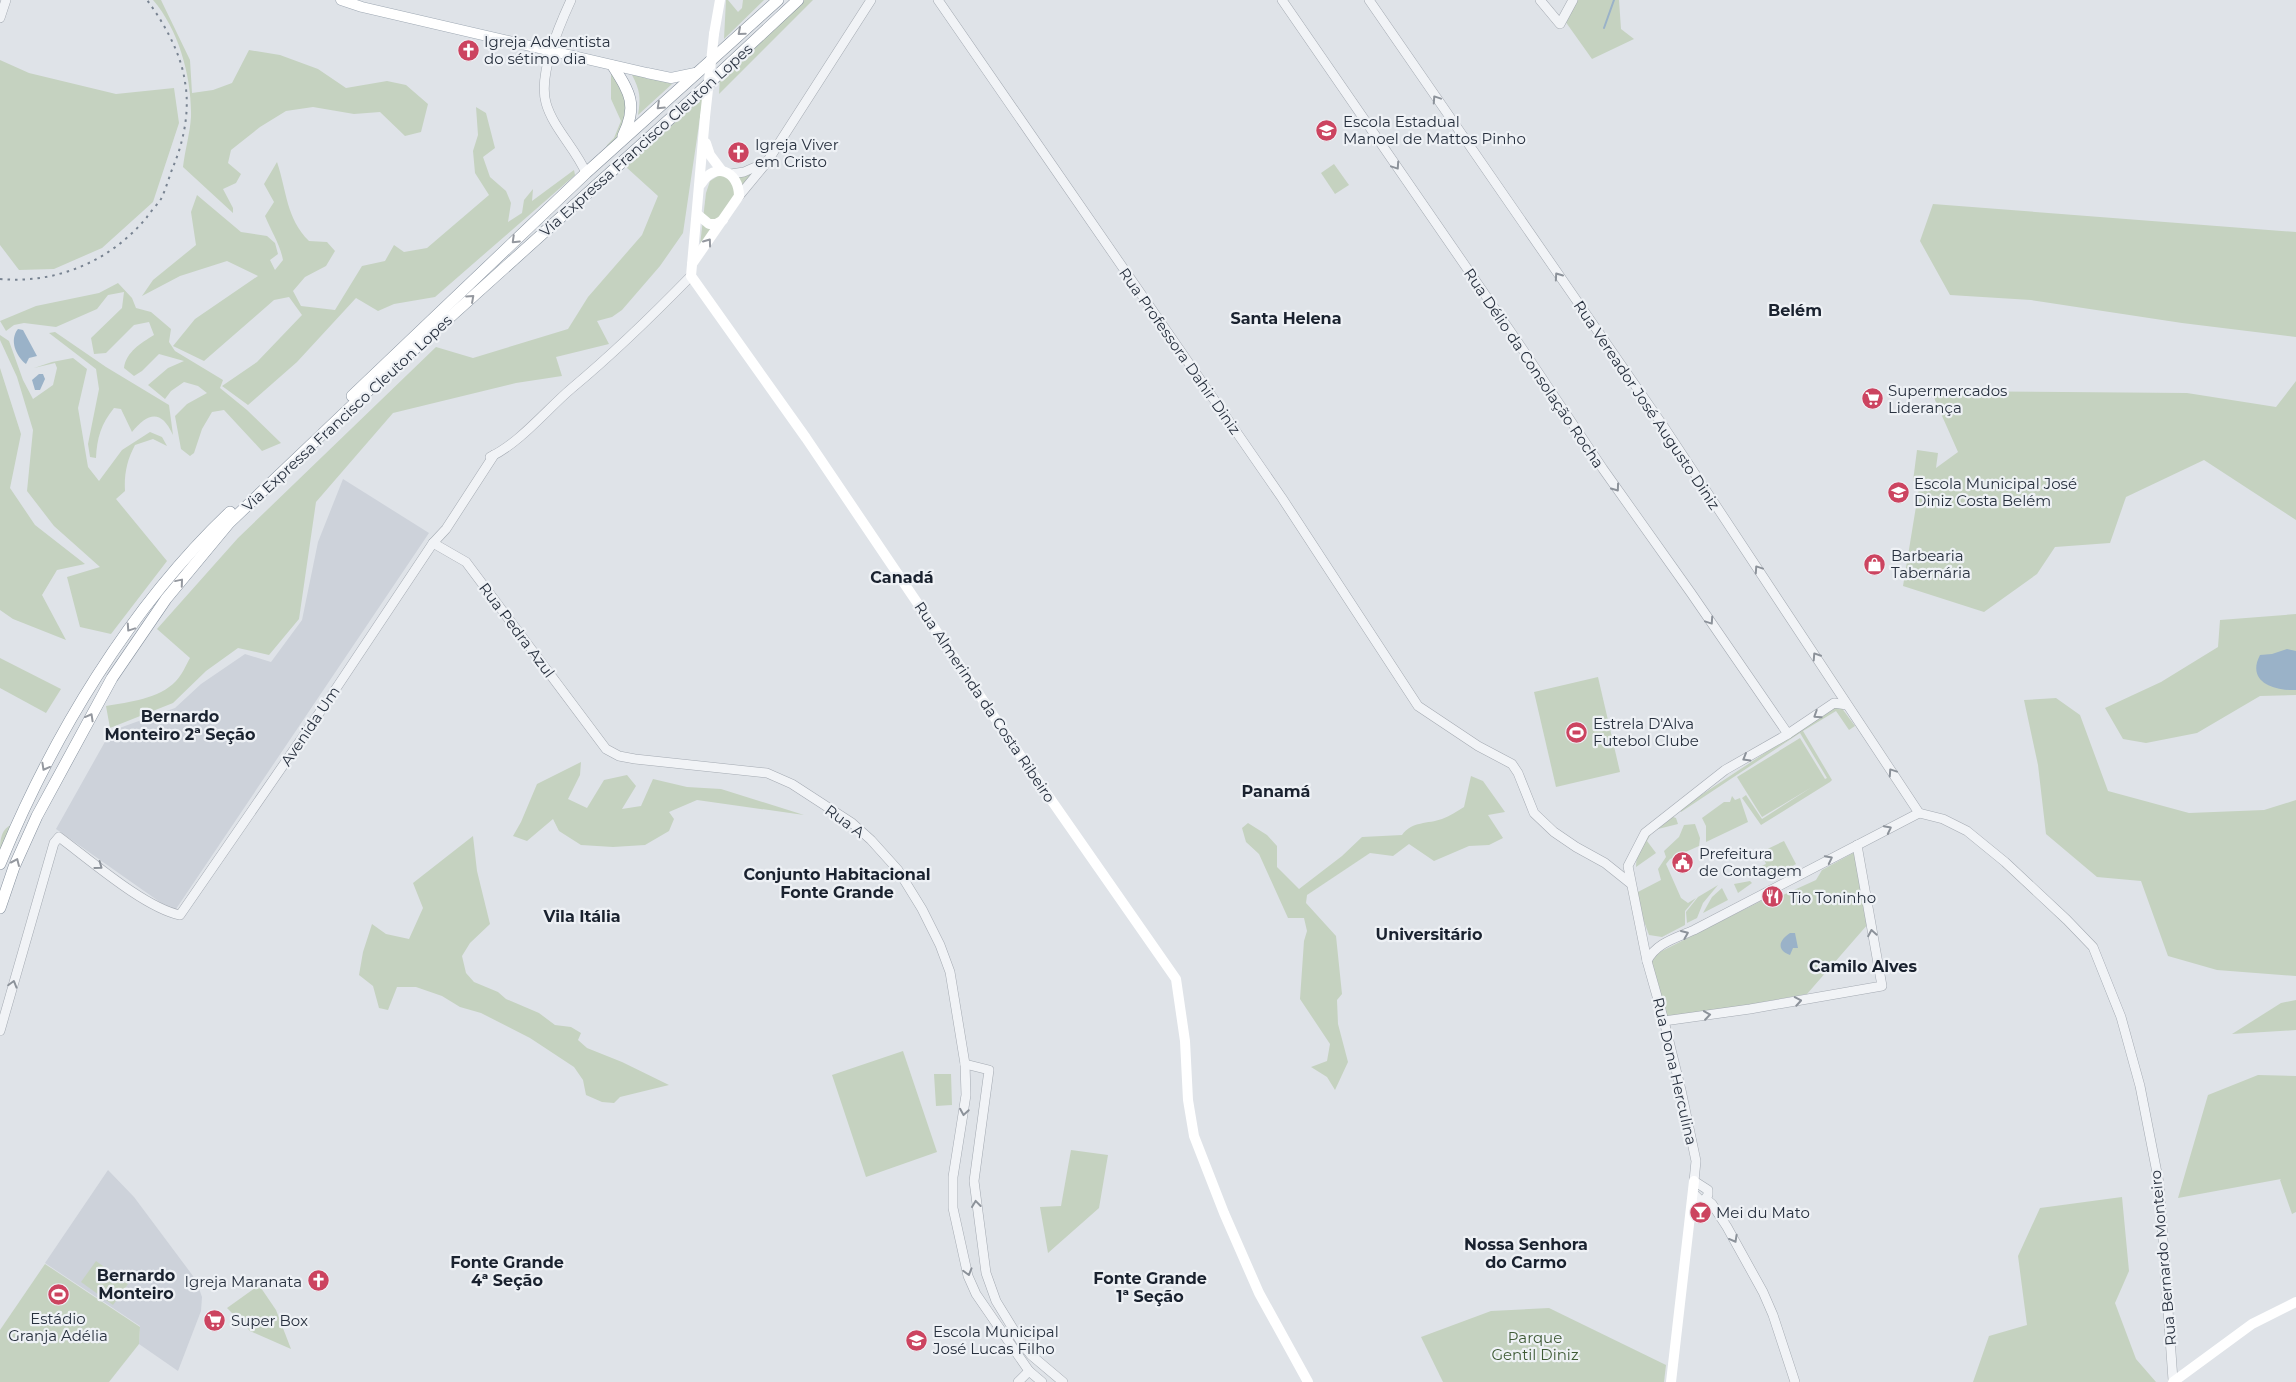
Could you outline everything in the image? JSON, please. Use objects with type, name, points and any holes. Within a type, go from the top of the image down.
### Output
[{"type":"highway","name":"Via Expressa Francisco Cleuton Lopes","points":[[0,864],[20,816],[60,740],[102,670],[152,597],[204,537],[586,173],[778,0]]},
{"type":"highway","name":"Via Expressa Francisco Cleuton Lopes","points":[[0,908],[14,867],[37,816],[112,678],[166,599],[229,523],[358,400],[684,106],[798,0]]},
{"type":"highway","points":[[613,66],[628,90],[632,106],[630,122],[620,142]]},
{"type":"main road","points":[[341,0],[362,7],[551,52],[671,78],[695,73]]},
{"type":"main road","points":[[691,276],[714,34],[720,0]]},
{"type":"main road","points":[[692,264],[739,196],[738,184],[710,154],[704,140]]},
{"type":"main road","points":[[700,184],[704,178],[713,172],[726,172]]},
{"type":"main road","points":[[697,214],[709,224],[716,224],[724,219]]},
{"type":"main road","name":"Rua Almerinda da Costa Ribeiro","points":[[691,276],[806,438],[1019,753],[1176,980],[1185,1042],[1188,1100],[1194,1136],[1224,1213],[1259,1293],[1308,1382]]},
{"type":"main road","points":[[1671,1382],[1702,1194],[1694,1181]]},
{"type":"main road","points":[[2173,1381],[2252,1324],[2296,1302]]},
{"type":"street","points":[[570,0],[551,52],[544,86],[546,104],[586,173]]},
{"type":"street","points":[[739,196],[767,162],[871,0]]},
{"type":"street","name":"Rua Professora Dahir Diniz","points":[[938,0],[1282,498],[1418,706],[1478,746],[1512,764],[1534,813],[1554,832],[1605,863]]},
{"type":"street","name":"Rua Délio da Consolação Rocha","points":[[1282,0],[1340,82],[1603,470],[1788,734]]},
{"type":"street","name":"Rua Vereador José Augusto Diniz","points":[[1369,0],[1664,427],[1919,812]]},
{"type":"street","points":[[1540,0],[1560,24],[1573,0]]},
{"type":"street","points":[[0,18],[4,2]]},
{"type":"street","points":[[726,172],[755,168],[767,162]]},
{"type":"street","name":"Avenida Um","points":[[0,1031],[50,852],[59,837],[148,902],[169,913],[180,916],[333,694],[436,539],[441,526],[486,459],[494,455],[531,426],[641,327],[691,276]]},
{"type":"street","name":"Rua Pedra Azul","points":[[436,539],[466,562],[590,730]]},
{"type":"street","points":[[1605,863],[1628,866],[1645,833],[1725,770],[1788,734],[1834,703],[1847,706]]},
{"type":"street","name":"Rua A","points":[[590,730],[606,749],[619,756],[767,773],[792,784],[852,823],[871,840],[898,870],[922,909],[940,945],[950,972],[965,1064],[966,1095],[953,1177],[953,1208],[968,1276],[976,1294],[1030,1370],[1042,1382]]},
{"type":"street","points":[[1647,961],[1651,953],[1662,943],[1694,930],[1919,812]]},
{"type":"street","name":"Rua Bernardo Monteiro","points":[[1919,812],[1943,819],[1967,832],[2005,862],[2093,947],[2121,1017],[2140,1086],[2159,1183],[2173,1381]]},
{"type":"street","points":[[1664,1021],[1750,1009],[1882,986],[1857,845]]},
{"type":"street","points":[[1605,863],[1630,883]]},
{"type":"street","name":"Rua Dona Herculina","points":[[1628,866],[1647,961],[1664,1021],[1696,1161],[1694,1181]]},
{"type":"street","points":[[1642,936],[1662,943]]},
{"type":"street","points":[[965,1064],[989,1070],[974,1181],[986,1273],[996,1301],[1023,1345],[1063,1382]]},
{"type":"street","points":[[1702,1194],[1712,1204],[1727,1227],[1763,1292],[1773,1315],[1795,1382]]},
{"type":"street","points":[[1018,1382],[1030,1370]]},
{"type":"shaded area","points":[[343,479],[429,533],[174,912],[56,829],[111,731],[175,708],[201,684],[245,654],[271,662],[302,620],[318,542]]},
{"type":"shaded area","points":[[108,1170],[134,1197],[196,1280],[202,1297],[201,1311],[178,1371],[139,1344],[140,1326],[45,1263]]},
{"type":"green space","points":[[153,0],[161,0],[190,60],[192,93],[213,90],[232,83],[249,50],[280,55],[318,69],[346,88],[387,81],[406,85],[428,104],[421,132],[405,136],[380,112],[354,114],[313,107],[286,111],[260,127],[231,150],[228,163],[241,174],[236,183],[223,189],[233,208],[233,213],[183,167],[191,117],[189,86],[177,40],[170,25]]},
{"type":"green space","points":[[726,0],[738,12],[742,8],[743,0],[764,0],[724,39]]},
{"type":"green space","points":[[801,0],[813,0],[719,94],[720,76]]},
{"type":"green space","points":[[1577,0],[1619,0],[1621,29],[1634,39],[1592,59],[1565,21]]},
{"type":"green space","points":[[0,60],[29,73],[116,94],[174,88],[179,123],[153,202],[102,248],[54,269],[19,270],[0,245]]},
{"type":"green space","points":[[611,73],[624,88],[628,110],[623,130],[605,151],[607,145],[614,138],[621,121],[611,99]]},
{"type":"green space","points":[[632,75],[650,77],[672,84],[638,115],[639,94]]},
{"type":"green space","points":[[703,97],[683,233],[660,266],[622,310],[612,317],[597,321],[609,344],[556,357],[562,376],[516,383],[393,413],[316,502],[299,619],[269,655],[238,648],[206,671],[173,703],[110,728],[106,706],[143,699],[161,692],[178,679],[190,658],[157,629],[238,538],[436,347],[473,358],[568,329],[588,297],[642,235],[658,196],[626,167]]},
{"type":"green space","points":[[476,107],[486,113],[495,148],[483,157],[490,177],[506,191],[511,203],[508,222],[522,213],[524,200],[533,189],[532,201],[574,170],[575,175],[435,297],[394,304],[378,311],[356,298],[297,362],[248,405],[222,386],[257,362],[302,315],[289,297],[274,300],[204,361],[173,346],[195,319],[258,276],[227,261],[180,276],[142,296],[153,280],[196,245],[191,212],[197,195],[241,232],[267,236],[275,243],[278,254],[270,260],[275,270],[283,260],[278,243],[265,216],[274,202],[264,184],[277,162],[291,214],[301,232],[309,241],[327,242],[335,251],[326,266],[305,277],[293,291],[301,306],[335,310],[362,266],[385,261],[394,245],[404,252],[427,248],[489,195],[475,173],[473,151],[478,135]]},
{"type":"green space","points":[[1334,164],[1349,185],[1335,194],[1321,173]]},
{"type":"green space","points":[[758,171],[699,254],[706,193],[710,181],[718,176]]},
{"type":"green space","points":[[1933,204],[2296,232],[2296,337],[2182,323],[2031,300],[1950,295],[1920,241]]},
{"type":"green space","points":[[118,283],[132,298],[136,308],[151,312],[171,329],[169,342],[175,351],[223,380],[220,388],[247,410],[281,443],[262,451],[224,410],[212,412],[202,429],[194,453],[190,456],[181,449],[175,416],[187,404],[207,393],[198,386],[184,382],[171,391],[165,399],[148,385],[168,368],[184,361],[159,354],[142,371],[134,376],[124,368],[125,362],[131,353],[154,335],[149,322],[134,325],[106,353],[94,354],[91,338],[122,308],[124,292],[108,295],[97,309],[56,327],[24,323],[14,325],[6,331],[0,321],[36,306],[99,293]]},
{"type":"green space","points":[[55,332],[106,367],[169,405],[173,435],[164,421],[154,417],[143,421],[132,432],[121,409],[114,408],[100,432],[96,458],[90,457],[88,444],[99,389],[96,369],[49,333]]},
{"type":"green space","points":[[0,335],[9,341],[23,380],[33,399],[53,385],[57,368],[55,363],[34,368],[73,358],[87,369],[78,408],[88,467],[99,481],[122,450],[150,432],[162,437],[167,446],[153,439],[135,445],[127,467],[125,491],[116,499],[167,561],[111,634],[80,627],[67,577],[100,567],[54,526],[27,491],[33,430],[17,377],[0,340]]},
{"type":"green space","points":[[0,368],[21,434],[10,488],[35,525],[85,564],[57,570],[42,595],[66,640],[13,619],[0,610]]},
{"type":"green space","points":[[2296,381],[2296,520],[2204,460],[2126,497],[2110,543],[2055,547],[2037,574],[1984,612],[1903,586],[1920,482],[1913,481],[1917,450],[1938,453],[1936,468],[1958,452],[1931,391],[2187,393],[2276,407]]},
{"type":"green space","points":[[2296,614],[2296,695],[2260,696],[2197,733],[2146,743],[2123,739],[2105,708],[2161,682],[2218,647],[2220,620]]},
{"type":"green space","points":[[0,658],[61,689],[46,713],[0,688]]},
{"type":"green space","name":"Estrela D'Alva Futebol Clube","points":[[1598,677],[1620,772],[1556,787],[1534,692]]},
{"type":"green space","points":[[2056,698],[2080,715],[2108,791],[2189,813],[2264,810],[2296,800],[2296,976],[2217,970],[2168,956],[2141,881],[2097,877],[2046,834],[2038,765],[2024,700]]},
{"type":"green space","points":[[1841,707],[1855,726],[1849,730],[1836,711],[1803,731],[1832,780],[1830,782],[1761,825],[1742,798],[1746,795],[1762,819],[1812,787],[1762,817],[1737,777],[1800,738],[1825,779],[1827,778],[1800,733],[1681,812],[1680,809],[1833,708]]},
{"type":"green space","points":[[581,762],[580,775],[568,799],[587,808],[604,780],[627,775],[636,786],[622,809],[641,806],[653,779],[687,787],[721,789],[804,815],[697,800],[669,812],[674,819],[669,831],[645,845],[613,847],[581,845],[559,831],[553,819],[527,841],[513,836],[537,784]]},
{"type":"green space","points":[[1471,776],[1483,781],[1505,812],[1488,815],[1503,838],[1489,845],[1469,846],[1434,861],[1409,844],[1393,856],[1370,853],[1307,895],[1306,903],[1336,936],[1342,994],[1337,1000],[1338,1024],[1348,1062],[1335,1090],[1327,1077],[1311,1067],[1327,1061],[1330,1044],[1300,999],[1304,941],[1307,931],[1304,918],[1288,918],[1259,854],[1246,842],[1242,828],[1248,823],[1267,835],[1277,846],[1277,867],[1299,889],[1342,856],[1362,837],[1402,835],[1410,827],[1437,821],[1464,807]]},
{"type":"green space","points":[[1732,796],[1735,800],[1740,798],[1748,822],[1706,842],[1706,826],[1702,818],[1724,802],[1730,802]]},
{"type":"green space","points":[[1673,817],[1676,818],[1678,824],[1652,832],[1647,841],[1656,853],[1636,867],[1642,843],[1652,831]]},
{"type":"green space","points":[[1695,824],[1700,838],[1699,846],[1670,859],[1666,864],[1681,898],[1688,903],[1696,898],[1685,911],[1685,925],[1662,937],[1649,935],[1634,894],[1661,880],[1658,869],[1666,857],[1664,851],[1679,837],[1684,825]]},
{"type":"green space","points":[[11,825],[0,854],[3,833]]},
{"type":"green space","points":[[473,836],[477,871],[490,924],[470,943],[462,956],[466,973],[474,982],[498,992],[506,999],[539,1013],[555,1025],[571,1027],[581,1033],[578,1040],[587,1048],[622,1062],[669,1085],[620,1097],[614,1103],[602,1102],[586,1095],[583,1080],[574,1067],[530,1038],[481,1013],[460,1007],[442,996],[416,987],[397,987],[388,1010],[379,1008],[373,986],[359,975],[363,952],[372,924],[386,934],[409,939],[423,908],[413,883]]},
{"type":"green space","points":[[1784,841],[1796,864],[1768,880],[1755,875],[1738,876],[1766,864],[1761,852]]},
{"type":"green space","points":[[1855,852],[1868,924],[1807,994],[1676,1018],[1664,1015],[1650,961],[1658,953],[1765,899],[1783,895],[1816,880],[1822,870]]},
{"type":"green space","points":[[1750,881],[1752,883],[1738,893],[1734,884]]},
{"type":"green space","points":[[1718,885],[1703,903],[1697,918],[1687,923],[1686,912],[1698,897]]},
{"type":"green space","points":[[1722,888],[1728,900],[1703,913],[1712,897]]},
{"type":"green space","points":[[2296,1000],[2296,1030],[2232,1034],[2281,1003]]},
{"type":"green space","points":[[903,1051],[937,1152],[866,1177],[832,1075]]},
{"type":"green space","points":[[934,1074],[951,1074],[952,1105],[936,1106]]},
{"type":"green space","points":[[2258,1075],[2296,1076],[2296,1212],[2292,1214],[2281,1179],[2178,1198],[2208,1095]]},
{"type":"green space","points":[[1071,1150],[1108,1155],[1099,1208],[1048,1253],[1040,1207],[1061,1206]]},
{"type":"green space","points":[[2122,1197],[2129,1271],[2115,1303],[2136,1359],[2156,1382],[1973,1382],[1989,1336],[2027,1325],[2018,1256],[2040,1208]]},
{"type":"green space","points":[[96,1261],[128,1284],[113,1305],[81,1282]]},
{"type":"green space","name":"Estádio Granja Adélia","points":[[45,1264],[140,1327],[139,1344],[109,1382],[0,1382],[0,1330]]},
{"type":"green space","points":[[259,1285],[276,1310],[291,1349],[250,1331],[227,1308]]},
{"type":"green space","name":"Parque Gentil Diniz","points":[[1549,1308],[1666,1365],[1664,1382],[1443,1382],[1421,1337],[1491,1311]]},
{"type":"water","points":[[18,329],[23,330],[37,356],[29,358],[26,364],[19,357],[15,348],[14,338]]},
{"type":"water","points":[[39,374],[43,374],[45,379],[40,390],[35,390],[32,380]]},
{"type":"water","points":[[2287,649],[2296,651],[2296,690],[2279,689],[2264,683],[2259,678],[2257,672],[2260,655],[2272,654]]},
{"type":"water","points":[[1790,933],[1795,933],[1798,948],[1793,948],[1790,955],[1781,948],[1781,942]]},
{"type":"waterway","points":[[1604,28],[1614,0]]},
{"type":"railway","points":[[0,279],[42,278],[62,273],[100,257],[133,233],[161,199],[183,136],[187,103],[183,71],[176,49],[160,18],[147,0]]},
{"type":"place","name":"Igreja Adventista do sétimo dia","points":[[468,50]]},
{"type":"place","name":"Escola Estadual Manoel de Mattos Pinho","points":[[1327,130]]},
{"type":"place","name":"Igreja Viver em Cristo","points":[[739,153]]},
{"type":"place","name":"Supermercados Liderança","points":[[1872,399]]},
{"type":"place","name":"Escola Municipal José Diniz Costa Belém","points":[[1898,492]]},
{"type":"place","name":"Barbearia Tabernária","points":[[1875,564]]},
{"type":"place","name":"Estrela D'Alva Futebol Clube","points":[[1577,732]]},
{"type":"place","name":"Prefeitura de Contagem","points":[[1683,862]]},
{"type":"place","name":"Tio Toninho","points":[[1773,897]]},
{"type":"place","name":"Mei du Mato","points":[[1700,1212]]},
{"type":"place","name":"Igreja Maranata","points":[[318,1281]]},
{"type":"place","name":"Estádio Granja Adélia","points":[[58,1295]]},
{"type":"place","name":"Super Box","points":[[215,1320]]},
{"type":"place","name":"Escola Municipal José Lucas Filho","points":[[917,1340]]},
{"type":"district","name":"Belém","points":[[1795,310]]},
{"type":"district","name":"Santa Helena","points":[[1286,318]]},
{"type":"district","name":"Canadá","points":[[902,577]]},
{"type":"district","name":"Bernardo Monteiro 2ª Seção","points":[[180,725]]},
{"type":"district","name":"Panamá","points":[[1276,791]]},
{"type":"district","name":"Conjunto Habitacional Fonte Grande","points":[[837,883]]},
{"type":"district","name":"Vila Itália","points":[[582,916]]},
{"type":"district","name":"Universitário","points":[[1429,934]]},
{"type":"district","name":"Camilo Alves","points":[[1863,966]]},
{"type":"district","name":"Nossa Senhora do Carmo","points":[[1526,1253]]},
{"type":"district","name":"Fonte Grande 4ª Seção","points":[[507,1271]]},
{"type":"district","name":"Bernardo Monteiro","points":[[136,1284]]},
{"type":"district","name":"Fonte Grande 1ª Seção","points":[[1150,1287]]}]
